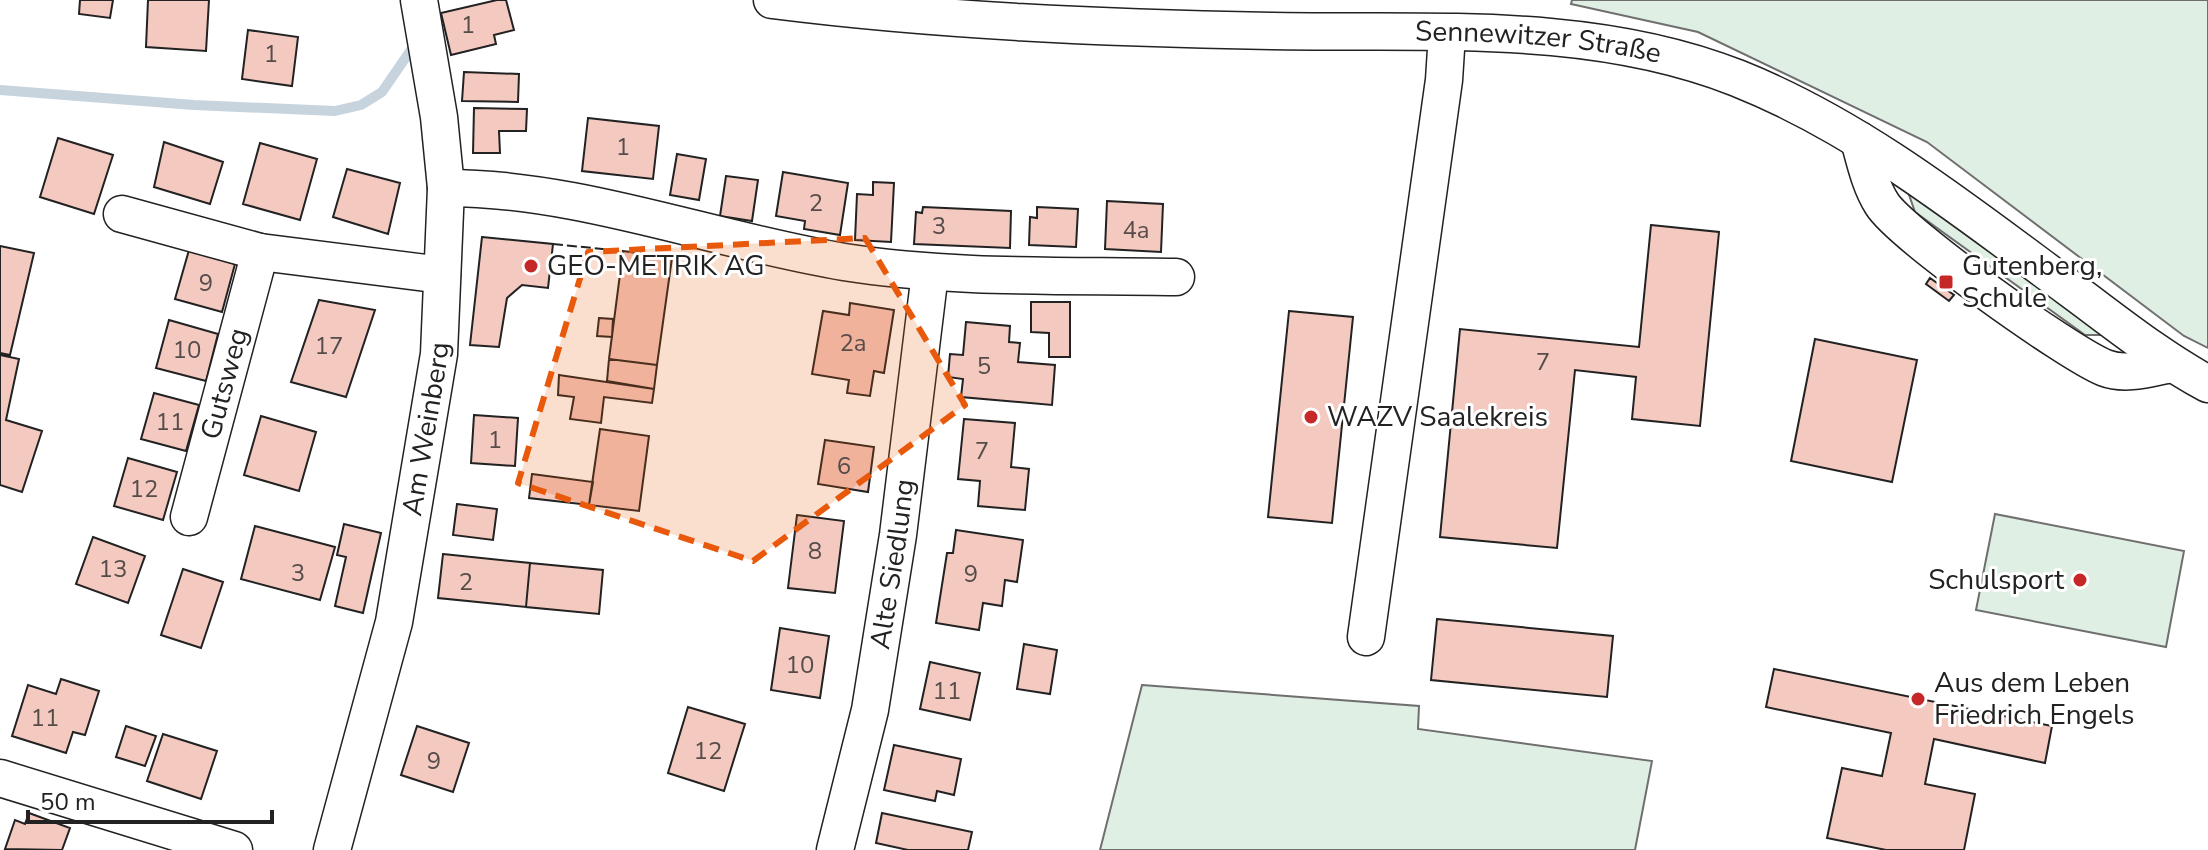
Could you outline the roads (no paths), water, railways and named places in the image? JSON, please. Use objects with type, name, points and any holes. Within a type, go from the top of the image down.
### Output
[{"type":"street","name":"Am Weinberg","points":[[332,850],[394,622],[434,402],[446,188],[439,117],[419,0]]},
{"type":"street","name":"Sennewitzer Straße","points":[[772,0],[907,17],[1603,41],[1672,56],[1738,79],[1815,114],[1859,140],[2011,245],[2171,364],[2208,384]]},
{"type":"street","points":[[1366,637],[1442,95],[1447,34]]},
{"type":"street","points":[[1859,140],[1870,181],[1882,205],[1899,224],[1977,282],[2082,356],[2108,369],[2136,371],[2171,364]]},
{"type":"street","points":[[446,188],[497,188],[538,194],[717,237],[844,262],[930,273],[1176,277]]},
{"type":"street","points":[[122,214],[260,252],[442,275]]},
{"type":"street","name":"Gutsweg","points":[[189,517],[260,252]]},
{"type":"street","name":"Alte Siedlung","points":[[835,850],[870,710],[898,535],[930,273]]},
{"type":"street","points":[[0,778],[234,850]]},
{"type":"waterway","points":[[0,90],[194,105],[335,111],[361,105],[382,92],[415,44]]},
{"type":"place","name":"GEO-METRIK AG","points":[[531,266]]},
{"type":"place","name":"Gutenberg, Schule","points":[[1946,282]]},
{"type":"place","name":"WAZV Saalekreis","points":[[1311,417]]},
{"type":"place","name":"Schulsport","points":[[2080,580]]},
{"type":"place","name":"Aus dem Leben Friedrich Engels","points":[[1918,699]]}]
